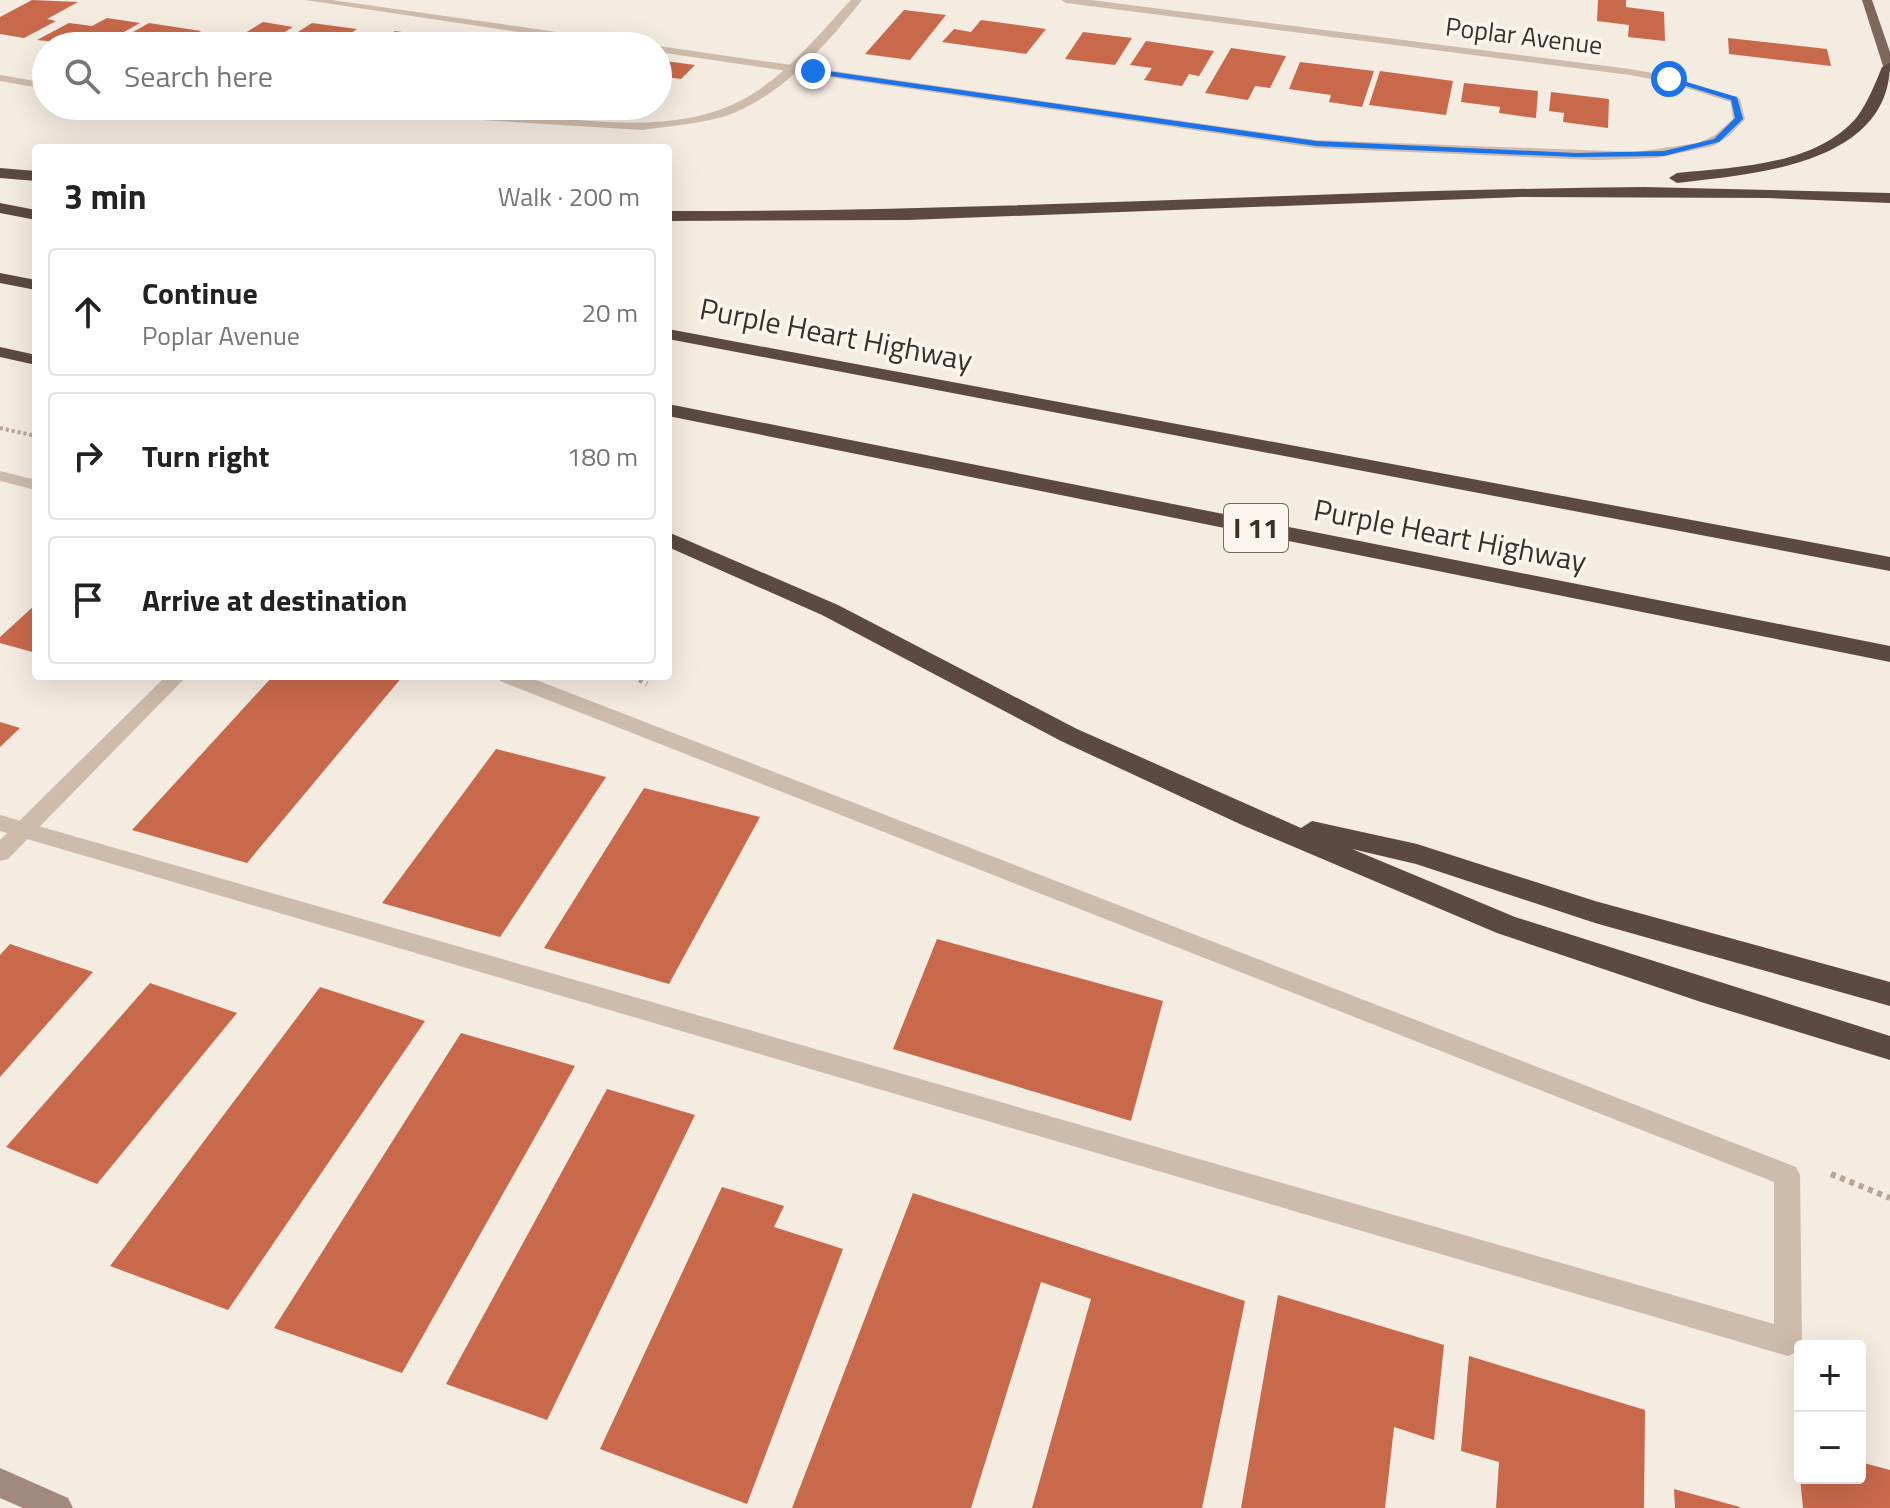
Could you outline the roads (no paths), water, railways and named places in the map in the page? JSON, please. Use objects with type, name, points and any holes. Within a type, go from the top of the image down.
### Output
[{"type":"highway","points":[[1587,190],[1747,169],[1808,155],[1846,135],[1859,123],[1890,68]]},
{"type":"highway","points":[[0,173],[32,176]]},
{"type":"highway","points":[[672,216],[904,215],[1339,196],[1587,190],[1890,198]]},
{"type":"highway","points":[[0,208],[32,214]]},
{"type":"highway","points":[[0,278],[32,284]]},
{"type":"highway","name":"Purple Heart Highway","points":[[672,335],[1890,564]]},
{"type":"highway","points":[[0,352],[32,359]]},
{"type":"highway","name":"Purple Heart Highway","points":[[672,411],[1890,654]]},
{"type":"highway","points":[[672,541],[830,610],[1069,735],[1251,818],[1506,925],[1701,990],[1890,1048]]},
{"type":"highway","points":[[1251,818],[1417,854],[1595,912],[1890,994]]},
{"type":"main road","points":[[1867,0],[1890,68]]},
{"type":"main road","points":[[0,1483],[58,1508]]},
{"type":"street","points":[[310,0],[535,32]]},
{"type":"street","points":[[546,120],[643,126],[727,111],[772,87],[857,0]]},
{"type":"street","name":"Poplar Avenue","points":[[792,68],[1316,144],[1576,155],[1664,153],[1717,141],[1739,119],[1734,99],[1669,79],[1630,72],[1066,0]]},
{"type":"street","points":[[672,51],[792,68]]},
{"type":"street","points":[[0,78],[32,84]]},
{"type":"street","points":[[0,476],[32,484]]},
{"type":"street","points":[[0,853],[12,826],[173,680]]},
{"type":"street","points":[[12,826],[1788,1342],[1787,1175],[517,680]]}]
